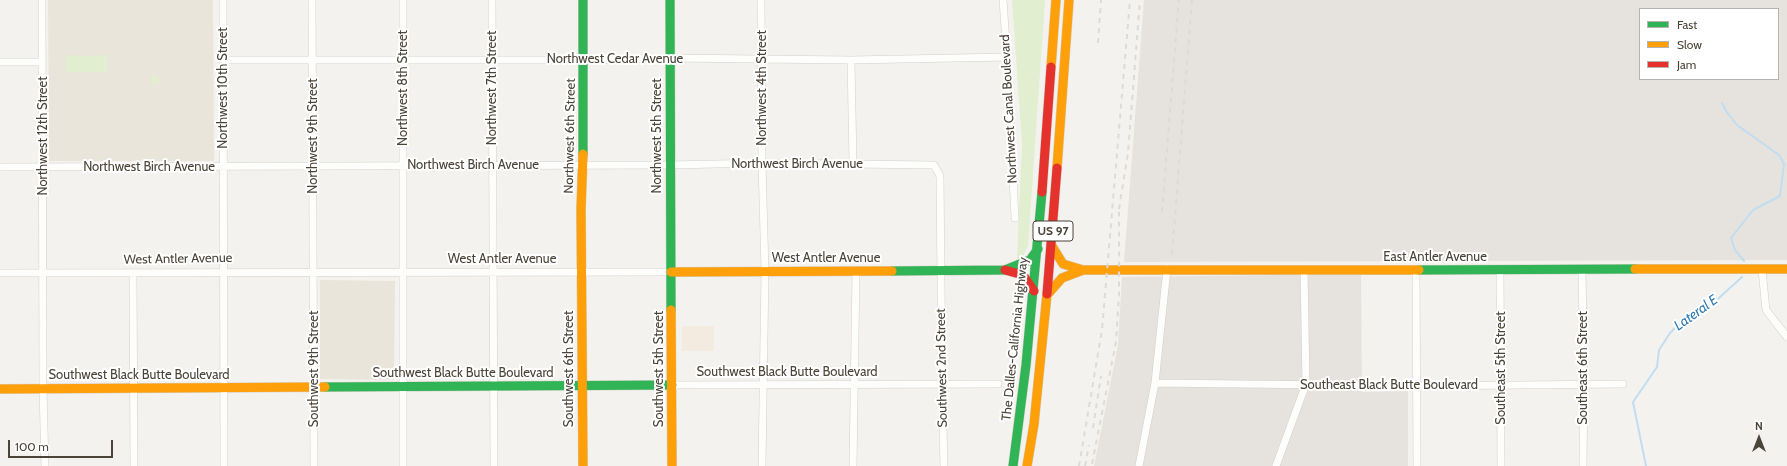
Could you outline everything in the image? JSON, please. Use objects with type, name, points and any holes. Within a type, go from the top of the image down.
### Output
[{"type":"main road","name":"Northwest 6th Street","points":[[581,272],[584,60],[583,0]]},
{"type":"main road","name":"Northwest 5th Street","points":[[670,0],[671,272]]},
{"type":"main road","name":"The Dalles-California Highway","points":[[1013,466],[1026,365],[1038,250],[1056,0]]},
{"type":"main road","name":"US 97","points":[[1027,466],[1034,424],[1052,246],[1069,0]]},
{"type":"main road","points":[[1052,246],[1063,264],[1083,270]]},
{"type":"main road","points":[[1005,270],[1030,260],[1038,250]]},
{"type":"main road","points":[[1005,270],[1023,275],[1034,291]]},
{"type":"main road","name":"West Antler Avenue","points":[[671,272],[1005,270]]},
{"type":"main road","points":[[1047,295],[1062,278],[1083,270]]},
{"type":"main road","name":"East Antler Avenue","points":[[1083,270],[1787,270]]},
{"type":"main road","name":"Southwest 6th Street","points":[[581,272],[583,466]]},
{"type":"main road","name":"Southwest 5th Street","points":[[671,272],[672,466]]},
{"type":"main road","name":"Southwest Black Butte Boulevard","points":[[0,389],[672,385]]},
{"type":"street","name":"Northwest 12th Street","points":[[42,0],[44,273],[43,389],[45,466]]},
{"type":"street","name":"Northwest 10th Street","points":[[223,0],[224,466]]},
{"type":"street","name":"Northwest 9th Street","points":[[312,0],[313,271]]},
{"type":"street","name":"Northwest 8th Street","points":[[402,0],[404,466]]},
{"type":"street","name":"Northwest 7th Street","points":[[492,0],[494,466]]},
{"type":"street","name":"Northwest 4th Street","points":[[761,0],[762,163],[765,271],[762,386],[762,466]]},
{"type":"street","name":"Northwest Canal Boulevard","points":[[1003,0],[1014,218]]},
{"type":"street","name":"Northwest Cedar Avenue","points":[[223,60],[584,60],[670,58],[851,60],[1007,57]]},
{"type":"street","points":[[851,60],[853,164]]},
{"type":"street","points":[[0,62],[42,62]]},
{"type":"street","name":"Northwest Birch Avenue","points":[[0,167],[224,167],[312,165],[671,166],[762,163],[934,165],[940,176]]},
{"type":"street","name":"Southwest 2nd Street","points":[[940,176],[944,466]]},
{"type":"street","points":[[1139,466],[1155,383],[1167,270]]},
{"type":"street","points":[[1276,466],[1306,384],[1304,270]]},
{"type":"street","points":[[1416,270],[1417,466]]},
{"type":"street","name":"Southeast 5th Street","points":[[1500,270],[1501,466]]},
{"type":"street","name":"Southeast 6th Street","points":[[1582,270],[1584,384],[1583,466]]},
{"type":"street","points":[[1762,270],[1766,310],[1787,337]]},
{"type":"street","name":"West Antler Avenue","points":[[0,273],[313,271],[671,272]]},
{"type":"street","name":"Southwest 9th Street","points":[[313,271],[314,466]]},
{"type":"street","points":[[853,466],[853,385],[856,272]]},
{"type":"street","points":[[132,273],[134,466]]},
{"type":"street","name":"Southeast Black Butte Boulevard","points":[[1155,383],[1417,386],[1623,384]]},
{"type":"street","name":"Southwest Black Butte Boulevard","points":[[672,385],[762,386],[998,384]]},
{"type":"shaded area","points":[[48,0],[213,0],[214,161],[49,161]]},
{"type":"shaded area","points":[[1144,0],[1787,0],[1787,260],[1124,262]]},
{"type":"shaded area","points":[[1361,274],[1362,392],[1408,391],[1408,466],[1094,466],[1118,345],[1122,277]]},
{"type":"shaded area","points":[[320,280],[395,281],[394,380],[320,379]]},
{"type":"shaded area","points":[[682,326],[714,326],[714,351],[682,351]]},
{"type":"green space","points":[[1012,0],[1045,0],[1028,246],[1023,256],[1017,260],[1022,144]]},
{"type":"green space","points":[[66,55],[107,55],[107,72],[66,72]]},
{"type":"green space","points":[[153,76],[157,76],[159,80],[157,84],[153,84],[151,82],[151,78]]},
{"type":"waterway","name":"Lateral E","points":[[1722,103],[1726,111],[1737,125],[1779,155],[1784,164],[1780,196],[1753,210],[1731,238],[1735,250],[1744,261]]},
{"type":"waterway","name":"Lateral E","points":[[1646,466],[1633,402],[1657,367],[1659,350],[1670,333],[1682,321],[1708,308],[1742,277]]},
{"type":"railway","points":[[1098,43],[1101,0]]},
{"type":"railway","points":[[1079,466],[1102,330],[1130,0]]},
{"type":"railway","points":[[1119,209],[1128,153],[1140,0]]},
{"type":"railway","points":[[1162,212],[1179,0]]},
{"type":"railway","points":[[1172,254],[1192,0]]},
{"type":"railway","points":[[1092,464],[1116,342],[1119,295],[1119,212]]},
{"type":"railway","points":[[1093,428],[1101,376]]},
{"type":"railway","points":[[1085,466],[1089,445]]},
{"type":"traffic: fast","points":[[583,0],[583,154]]},
{"type":"traffic: fast","points":[[670,0],[671,310]]},
{"type":"traffic: fast","points":[[1013,466],[1026,365],[1042,192]]},
{"type":"traffic: fast","points":[[1005,270],[1030,260],[1038,249]]},
{"type":"traffic: fast","points":[[1419,270],[1635,269]]},
{"type":"traffic: fast","points":[[892,271],[1005,270]]},
{"type":"traffic: fast","points":[[325,387],[672,385]]},
{"type":"traffic: slow","points":[[1051,67],[1056,0]]},
{"type":"traffic: slow","points":[[1057,168],[1069,0]]},
{"type":"traffic: slow","points":[[583,154],[581,209],[583,466]]},
{"type":"traffic: slow","points":[[1052,246],[1063,264],[1083,270]]},
{"type":"traffic: slow","points":[[1635,269],[1787,269]]},
{"type":"traffic: slow","points":[[1083,270],[1419,270]]},
{"type":"traffic: slow","points":[[1047,295],[1062,278],[1083,270]]},
{"type":"traffic: slow","points":[[671,272],[892,271]]},
{"type":"traffic: slow","points":[[1027,466],[1034,424],[1047,294]]},
{"type":"traffic: slow","points":[[671,310],[672,466]]},
{"type":"traffic: slow","points":[[0,389],[325,387]]},
{"type":"traffic: jam","points":[[1042,192],[1051,67]]},
{"type":"traffic: jam","points":[[1047,294],[1057,168]]},
{"type":"traffic: jam","points":[[1005,270],[1023,275],[1034,291]]}]
